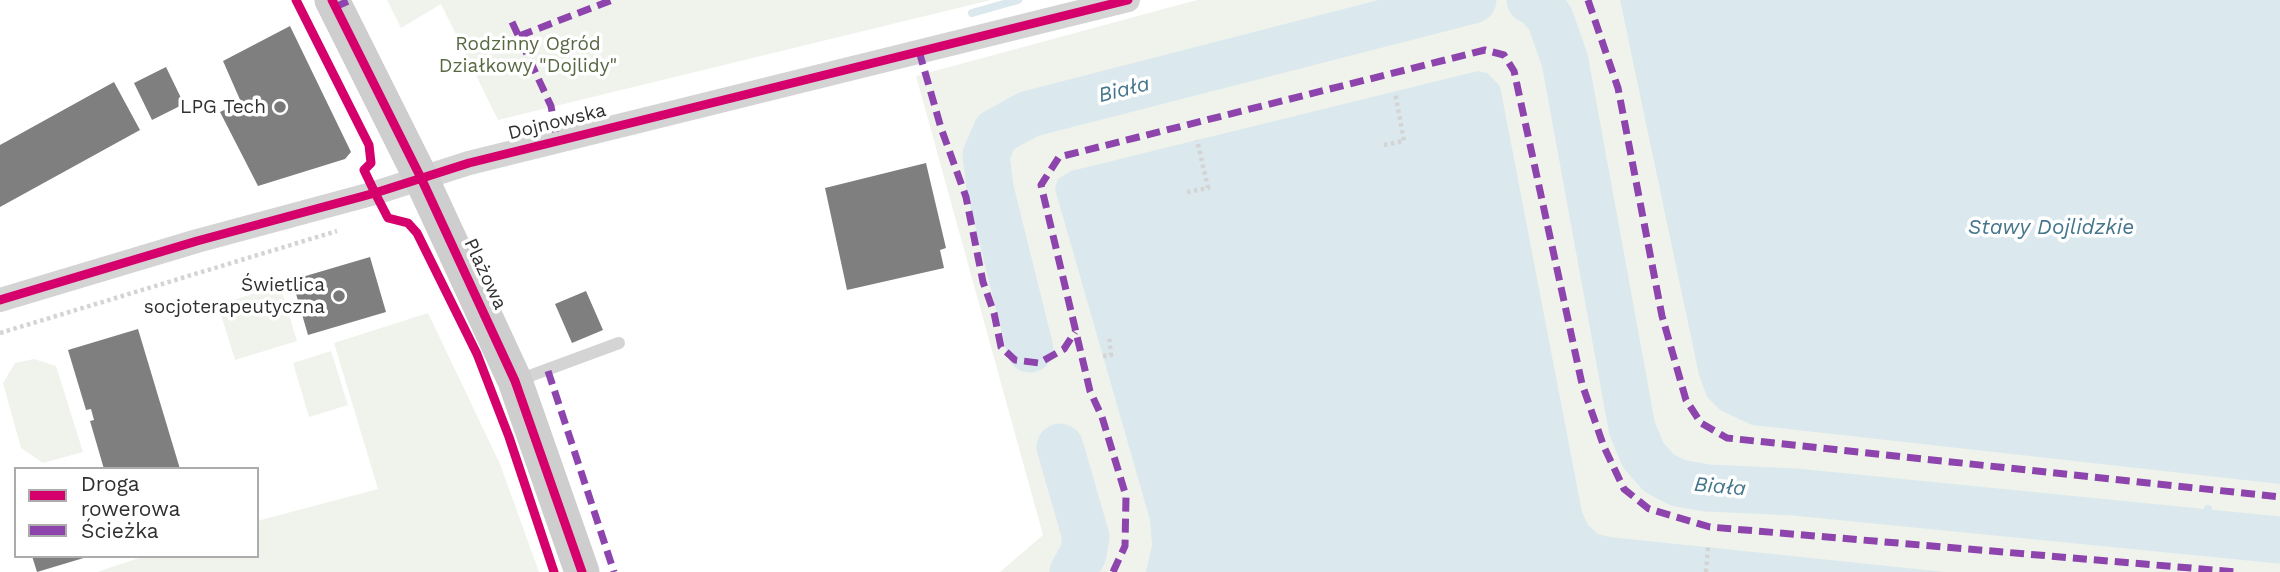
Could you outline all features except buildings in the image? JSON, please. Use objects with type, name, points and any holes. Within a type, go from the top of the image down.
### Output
[{"type":"street","name":"Plażowa","points":[[332,0],[421,178],[515,381],[582,572]]},
{"type":"street","name":"Dojnowska","points":[[0,300],[557,140],[1128,0]]},
{"type":"lane","points":[[515,381],[619,343]]},
{"type":"path","points":[[1384,145],[1404,141],[1395,92]]},
{"type":"path","points":[[1187,192],[1208,188],[1197,140]]},
{"type":"path","points":[[0,333],[335,233],[344,226]]},
{"type":"path","points":[[1103,356],[1111,355],[1109,336]]},
{"type":"path","points":[[1706,572],[1708,547]]},
{"type":"green space","name":"Rodzinny Ogród Działkowy \"Dojlidy\"","points":[[387,0],[991,0],[498,120],[441,4],[401,28]]},
{"type":"green space","points":[[1197,0],[2280,0],[2280,572],[1000,572],[1043,535],[916,76]]},
{"type":"green space","points":[[280,285],[297,341],[235,360],[218,305]]},
{"type":"green space","points":[[428,313],[500,464],[539,572],[97,572],[139,558],[259,558],[259,520],[378,489],[334,343]]},
{"type":"green space","points":[[331,351],[348,405],[309,417],[293,363]]},
{"type":"green space","points":[[34,359],[56,366],[83,452],[43,463],[21,448],[3,383],[15,363]]},
{"type":"water","name":"Stawy Dojlidzkie","points":[[1620,0],[2280,0],[2280,484],[1752,425],[1720,410],[1707,397],[1699,375]]},
{"type":"water","points":[[1478,71],[1487,73],[1500,86],[1582,512],[1588,525],[1598,534],[1610,537],[1945,572],[1146,572],[1152,545],[1150,520],[1055,189],[1058,179],[1071,171]]},
{"type":"waterway","points":[[972,13],[1018,0]]},
{"type":"waterway","name":"Biała","points":[[1030,349],[990,188],[986,155],[996,132],[1029,114],[1473,0]]},
{"type":"waterway","name":"Biała","points":[[1530,0],[1538,4],[1550,18],[1565,61],[1632,428],[1643,455],[1659,473],[1678,483],[1707,488],[1795,492],[2280,540]]},
{"type":"waterway","points":[[1166,67],[1168,77]]},
{"type":"waterway","name":"Biała","points":[[1060,447],[1086,537],[1083,554],[1073,572]]},
{"type":"waterway","points":[[2206,533],[2208,509]]},
{"type":"marked path","points":[[335,7],[351,0]]},
{"type":"marked path","points":[[519,36],[612,0]]},
{"type":"marked path","points":[[1588,0],[1618,88],[1662,316],[1686,400],[1701,423],[1727,438],[2280,497]]},
{"type":"marked path","points":[[512,22],[551,106],[557,140]]},
{"type":"marked path","points":[[1113,572],[1125,546],[1126,496],[1102,417],[1090,391],[1041,185],[1059,157],[1485,50],[1504,55],[1514,71],[1582,384],[1604,447],[1624,489],[1649,509],[1710,527],[2237,572]]},
{"type":"marked path","points":[[919,51],[941,128],[966,197],[983,282],[994,313],[1001,347],[1015,360],[1039,363],[1064,349],[1075,332]]},
{"type":"marked path","points":[[548,371],[614,572]]},
{"type":"cycle path","points":[[296,0],[369,145],[371,163],[364,170],[375,193],[388,218],[408,223],[417,233],[477,354],[509,437],[554,572]]},
{"type":"cycle path","points":[[332,0],[421,178],[515,381],[582,572]]},
{"type":"cycle path","points":[[0,300],[197,241],[375,193],[469,163],[1128,0]]},
{"type":"place","name":"LPG Tech","points":[[280,107]]},
{"type":"place","name":"Świetlica socjoterapeutyczna","points":[[339,296]]}]
